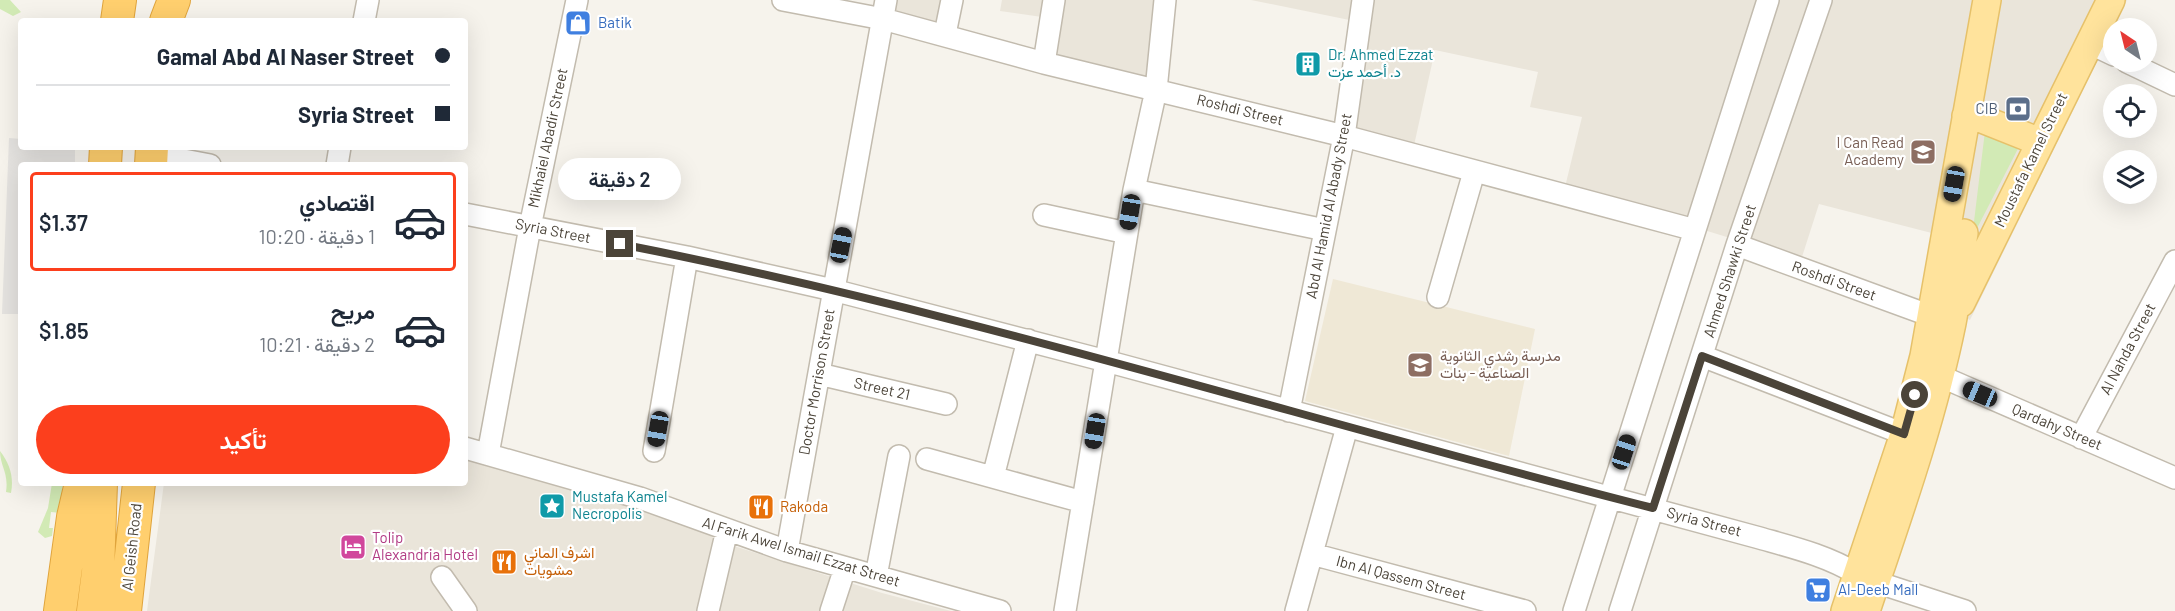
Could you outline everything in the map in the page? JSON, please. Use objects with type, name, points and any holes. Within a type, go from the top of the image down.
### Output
[{"type":"highway","points":[[117,18],[120,0]]},
{"type":"highway","points":[[167,18],[174,0]]},
{"type":"highway","points":[[60,611],[80,486]]},
{"type":"highway","name":"Al Geish Road","points":[[95,600],[101,486]]},
{"type":"highway","name":"Al Geish Road","points":[[125,611],[139,486]]},
{"type":"main road","points":[[1866,611],[1866,578],[1915,395],[1942,318],[1960,252],[1987,0]]},
{"type":"main road","points":[[1974,117],[2006,0]]},
{"type":"main road","name":"Moustafa Kamel Street","points":[[1942,318],[2040,142],[2111,0]]},
{"type":"main road","points":[[1974,117],[2040,142]]},
{"type":"main road","points":[[1845,611],[1866,578],[1922,441],[1940,376],[1942,318]]},
{"type":"street","points":[[365,18],[368,0]]},
{"type":"street","name":"Mikhaiel Abadir Street","points":[[489,454],[530,227],[577,0]]},
{"type":"street","name":"Roshdi Street","points":[[783,0],[884,9],[945,34],[1044,63],[1344,136],[1695,230]]},
{"type":"street","points":[[945,34],[952,0]]},
{"type":"street","points":[[1044,63],[1054,0]]},
{"type":"street","points":[[1065,611],[1134,190],[1156,90],[1166,0]]},
{"type":"street","name":"Abd Al Hamid Al Abady Street","points":[[1289,411],[1344,136],[1363,0]]},
{"type":"street","points":[[1574,611],[1767,0]]},
{"type":"street","name":"Ahmed Shawki Street","points":[[1620,611],[1737,245],[1821,0]]},
{"type":"street","name":"Doctor Morrison Street","points":[[787,551],[884,9]]},
{"type":"street","points":[[2089,43],[2103,50]]},
{"type":"street","points":[[2148,72],[2175,85]]},
{"type":"street","points":[[152,155],[193,162]]},
{"type":"street","points":[[1438,297],[1474,172]]},
{"type":"street","points":[[1134,190],[1325,230]]},
{"type":"street","name":"Syria Street","points":[[468,215],[687,257],[833,290],[1028,340],[1610,496],[1808,552],[1835,562],[1866,578],[1965,611]]},
{"type":"street","points":[[1044,215],[1127,233]]},
{"type":"street","name":"Roshdi Street","points":[[1737,245],[1942,318]]},
{"type":"street","points":[[654,451],[687,257]]},
{"type":"street","name":"Al Nahda Street","points":[[2081,438],[2174,267]]},
{"type":"street","points":[[993,477],[1028,340]]},
{"type":"street","points":[[1702,356],[1904,434]]},
{"type":"street","name":"Street 21","points":[[819,374],[946,404]]},
{"type":"street","name":"Qardahy Street","points":[[1940,376],[2175,478]]},
{"type":"street","points":[[1296,611],[1347,427]]},
{"type":"street","name":"Al Farik Awel Ismail Ezzat Street","points":[[468,449],[640,498],[787,551],[876,576],[944,603],[1000,611]]},
{"type":"street","points":[[876,576],[899,456]]},
{"type":"street","points":[[927,459],[1083,502]]},
{"type":"street","points":[[708,611],[727,530]]},
{"type":"street","name":"Ibn Al Qassem Street","points":[[1312,554],[1525,611]]},
{"type":"street","points":[[831,611],[845,568]]},
{"type":"street","points":[[442,577],[466,611]]},
{"type":"shaded area","points":[[890,0],[949,0],[942,28],[888,13]]},
{"type":"shaded area","points":[[1002,0],[1172,0],[1160,88],[1049,62],[1056,19],[1000,11]]},
{"type":"shaded area","points":[[1251,0],[2127,0],[2118,18],[2103,18],[2103,49],[1970,320],[1943,308],[1955,239],[1819,204],[1801,260],[1565,187],[1582,117],[1530,107],[1538,72],[1435,50],[1413,150],[1348,136],[1369,24]]},
{"type":"shaded area","points":[[9,138],[18,139],[18,150],[75,150],[75,162],[18,162],[18,314],[2,314]]},
{"type":"shaded area","name":"مدرسة رشدي الثانوية الصناعية - بنات","points":[[1333,279],[1535,329],[1509,456],[1305,401]]},
{"type":"shaded area","points":[[468,456],[692,523],[718,541],[882,593],[951,611],[147,611],[164,486],[468,486]]},
{"type":"green space","points":[[0,0],[10,0],[21,12],[13,16],[0,9]]},
{"type":"green space","points":[[1985,131],[2023,139],[1972,238]]},
{"type":"green space","points":[[0,451],[10,471],[11,493],[6,492]]},
{"type":"green space","points":[[52,486],[63,486],[61,513],[51,512],[49,528],[53,528],[52,536],[45,538],[38,532],[48,508]]},
{"type":"place","name":"Batik","points":[[578,23]]},
{"type":"place","name":"Dr. Ahmed Ezzat د. أحمد عزت","points":[[1308,64]]},
{"type":"place","name":"CIB","points":[[2018,109]]},
{"type":"place","name":"I Can Read Academy","points":[[1923,152]]},
{"type":"place","name":"مدرسة رشدي الثانوية الصناعية - بنات","points":[[1420,365]]},
{"type":"place","name":"Mustafa Kamel Necropolis","points":[[552,506]]},
{"type":"place","name":"Rakoda","points":[[761,507]]},
{"type":"place","name":"Tolip Alexandria Hotel","points":[[353,547]]},
{"type":"place","name":"اشرف الماني مشويات","points":[[504,562]]},
{"type":"place","name":"Al-Deeb Mall","points":[[1818,590]]},
{"type":"route","points":[[620,244],[833,290],[1653,508],[1702,356],[1904,434],[1915,395]]}]
